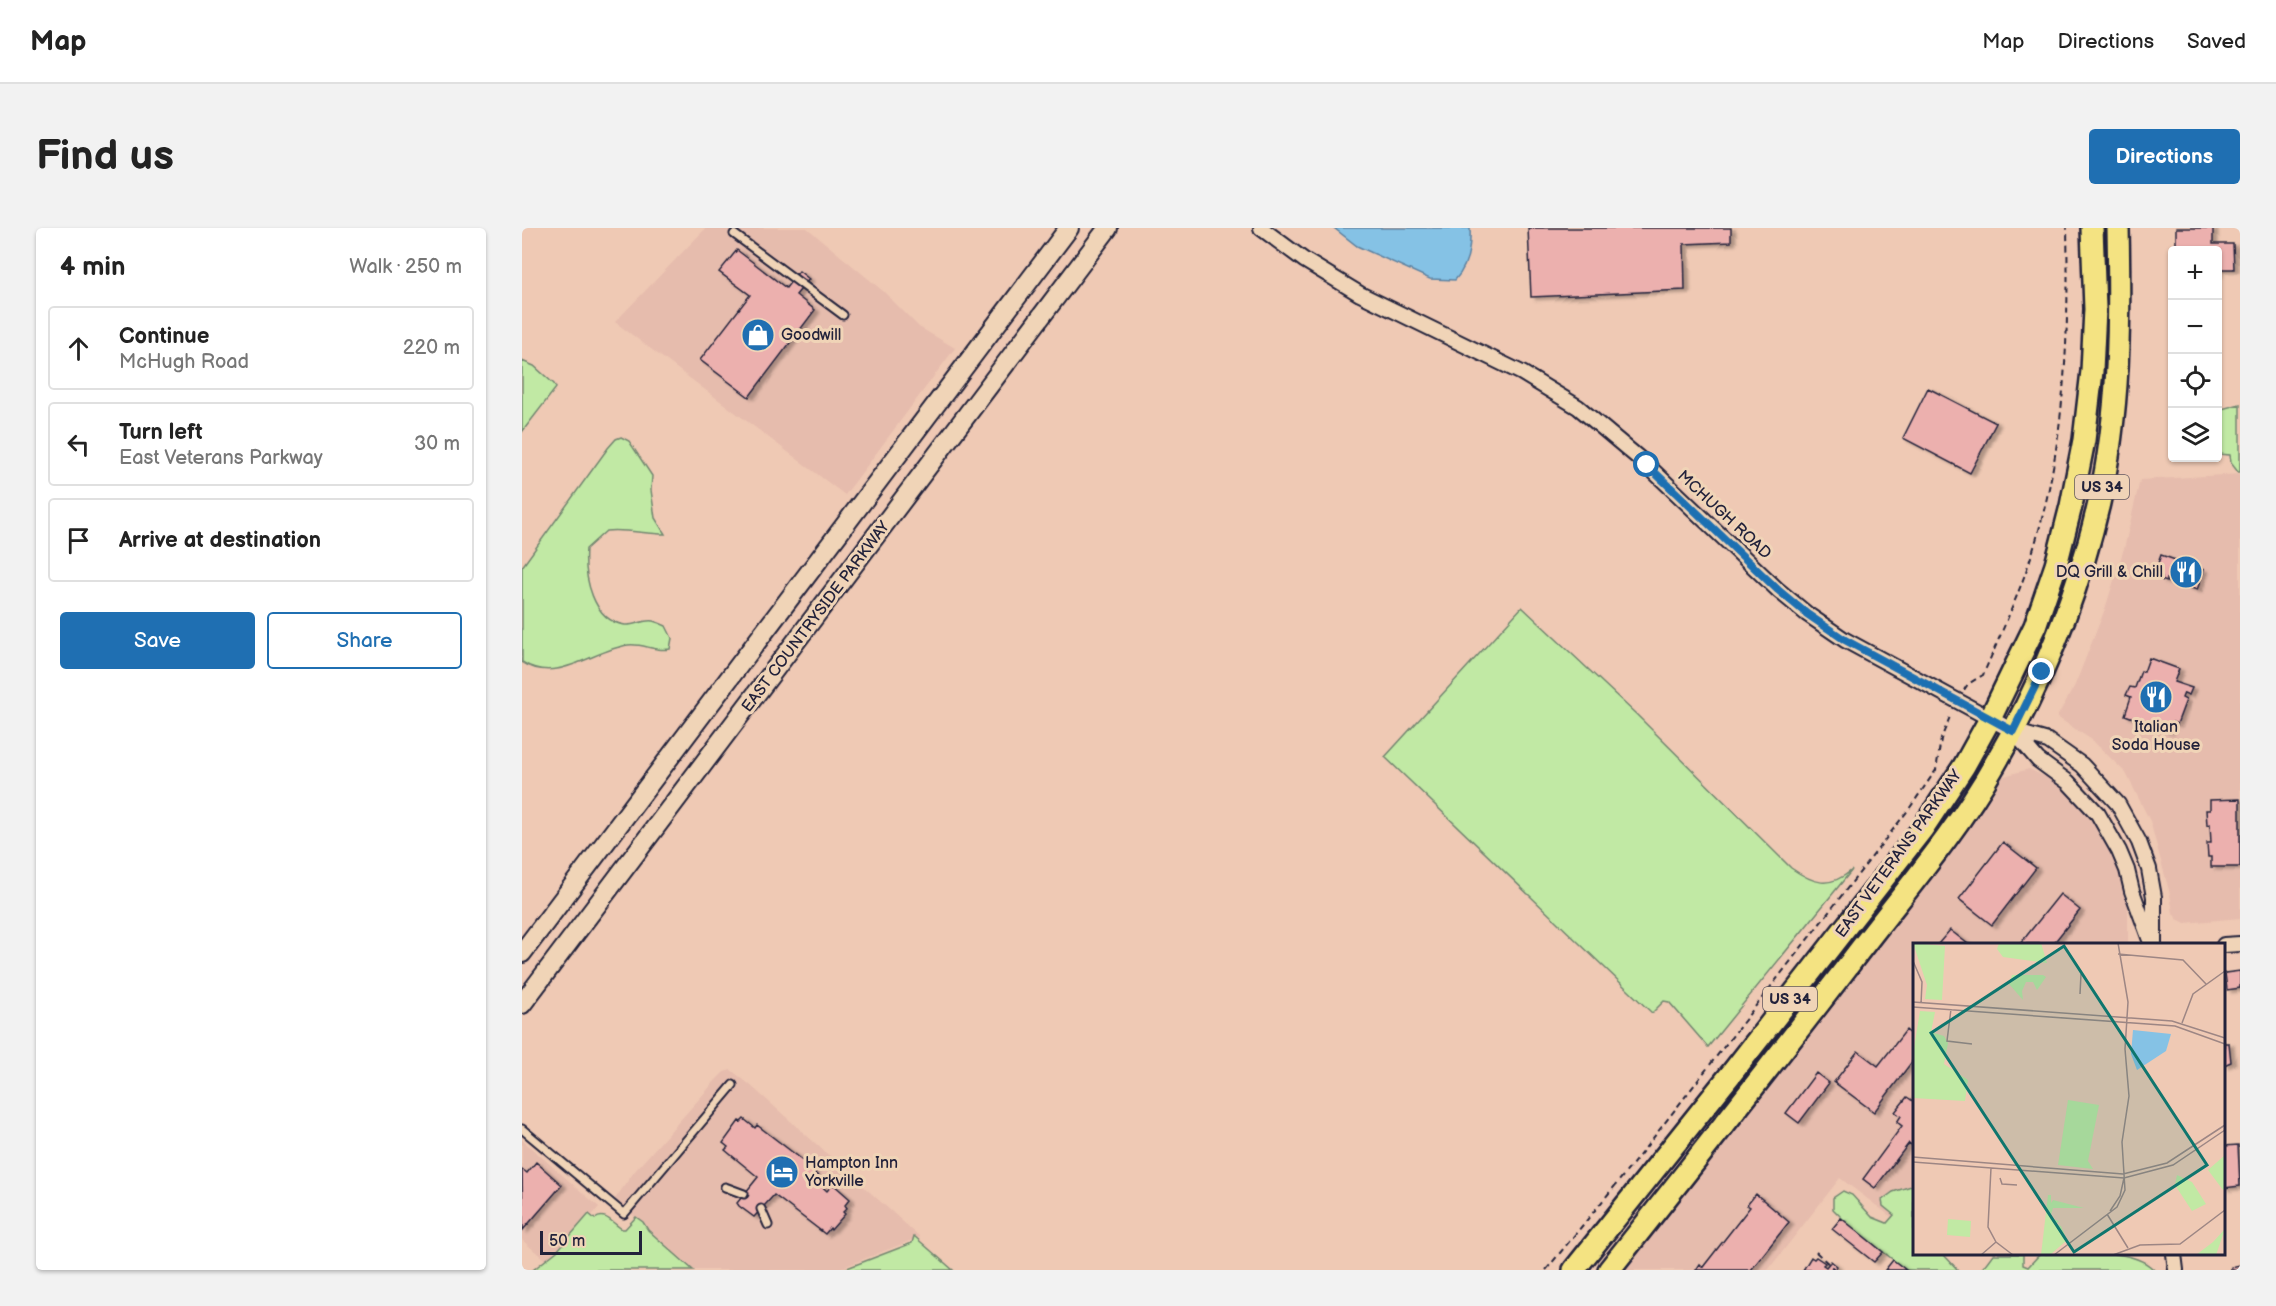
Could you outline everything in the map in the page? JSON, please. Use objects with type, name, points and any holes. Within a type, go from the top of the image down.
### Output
[{"type":"main road","name":"EAST VETERANS PARKWAY","points":[[1574,1270],[1904,853],[1964,766],[1990,719],[2035,626],[2056,565],[2071,506],[2084,440],[2092,371],[2095,309],[2092,228]]},
{"type":"main road","name":"EAST VETERANS PARKWAY","points":[[1610,1270],[1748,1096],[1949,833],[1988,777],[2013,731],[2062,626],[2081,571],[2100,501],[2114,411],[2119,359],[2118,228]]},
{"type":"street","name":"EAST COUNTRYSIDE PARKWAY","points":[[522,953],[1070,228]]},
{"type":"street","name":"EAST COUNTRYSIDE PARKWAY","points":[[522,1004],[1108,228]]},
{"type":"street","name":"MCHUGH ROAD","points":[[1261,228],[1304,260],[1360,294],[1522,373],[1578,407],[1647,465],[1778,590],[1807,614],[1845,640],[2013,731],[2048,741],[2082,765],[2118,804],[2139,842],[2149,870],[2154,897],[2153,943]]},
{"type":"street","points":[[742,661],[768,680]]},
{"type":"street","name":"MCHUGH ROAD","points":[[2013,731],[2037,760],[2068,782],[2098,814],[2127,870],[2132,891],[2152,943]]},
{"type":"street","points":[[593,859],[618,878]]},
{"type":"street","points":[[2225,945],[2240,944]]},
{"type":"street","points":[[2174,1255],[2176,1270]]},
{"type":"lane","points":[[734,234],[843,315]]},
{"type":"lane","points":[[522,1129],[624,1214],[734,1085]]},
{"type":"lane","points":[[725,1187],[744,1194]]},
{"type":"lane","points":[[761,1209],[768,1225]]},
{"type":"path","points":[[1964,689],[1983,675],[2032,555],[2041,524],[2060,433],[2064,397],[2068,291],[2067,228]]},
{"type":"path","points":[[1546,1270],[1632,1165],[1910,809],[1936,770],[1941,739],[1949,717]]},
{"type":"path","points":[[1816,1252],[1835,1270]]},
{"type":"shaded area","points":[[706,228],[807,228],[883,291],[919,327],[955,348],[845,495],[615,322]]},
{"type":"shaded area","points":[[2240,474],[2240,918],[2185,923],[2177,919],[2173,913],[2150,821],[2126,773],[2092,740],[2057,717],[2075,685],[2105,609],[2125,545],[2140,480]]},
{"type":"shaded area","points":[[2029,769],[2062,785],[2093,815],[2113,850],[2128,894],[2128,943],[1913,943],[1913,1210],[1902,1225],[1840,1178],[1768,1270],[1615,1270],[1994,779]]},
{"type":"shaded area","points":[[731,1070],[920,1237],[836,1270],[694,1270],[615,1199],[634,1172],[716,1080],[724,1072]]},
{"type":"shaded area","points":[[522,1140],[599,1207],[550,1264],[522,1240]]},
{"type":"green space","points":[[522,361],[534,366],[556,388],[522,432]]},
{"type":"green space","points":[[2240,404],[2240,472],[2231,463],[2230,455],[2222,454],[2222,409]]},
{"type":"green space","points":[[621,437],[629,441],[652,476],[651,490],[655,518],[665,534],[606,531],[586,549],[589,584],[598,606],[614,622],[629,625],[650,621],[666,626],[672,638],[670,649],[628,645],[562,668],[548,670],[535,668],[522,662],[522,567],[608,448]]},
{"type":"green space","points":[[1522,607],[1637,715],[1791,868],[1807,878],[1822,882],[1836,880],[1852,870],[1708,1047],[1669,1002],[1664,1001],[1652,1013],[1385,757]]},
{"type":"green space","points":[[1913,1185],[1913,1255],[1944,1255],[1958,1270],[1906,1270],[1833,1209],[1833,1198],[1843,1191],[1852,1195],[1872,1217],[1887,1223],[1894,1215],[1883,1206],[1882,1200],[1893,1192]]},
{"type":"green space","points":[[589,1214],[595,1219],[606,1217],[622,1229],[625,1229],[636,1217],[693,1270],[533,1270],[557,1251]]},
{"type":"green space","points":[[914,1236],[953,1270],[842,1270],[912,1243]]},
{"type":"green space","points":[[1992,1255],[2023,1255],[2023,1265],[2028,1267],[2039,1255],[2122,1255],[2144,1262],[2154,1270],[1981,1270]]},
{"type":"water","points":[[1334,228],[1470,228],[1470,242],[1466,262],[1455,280],[1430,279],[1357,246]]},
{"type":"building","points":[[1528,228],[1731,228],[1731,242],[1684,244],[1685,290],[1531,297]]},
{"type":"building","points":[[2176,228],[2213,228],[2213,244],[2233,244],[2234,269],[2222,269],[2222,246],[2176,246]]},
{"type":"building","name":"Goodwill","points":[[737,250],[786,288],[799,271],[809,279],[796,295],[815,310],[749,397],[700,360],[750,295],[719,272]]},
{"type":"building","points":[[1928,388],[1996,423],[1970,473],[1903,438]]},
{"type":"building","points":[[2161,555],[2204,570],[2197,590],[2167,579],[2167,582],[2161,580],[2162,577],[2154,574]]},
{"type":"building","points":[[2149,658],[2179,669],[2174,682],[2192,688],[2189,695],[2184,693],[2182,698],[2186,700],[2177,724],[2172,722],[2169,731],[2125,715],[2131,697],[2126,695],[2130,687],[2135,688]]},
{"type":"building","points":[[2240,799],[2240,867],[2211,867],[2207,843],[2211,843],[2210,824],[2207,825],[2206,810],[2210,810],[2210,800]]},
{"type":"building","points":[[2003,842],[2036,868],[1992,925],[1959,899]]},
{"type":"building","points":[[2060,894],[2080,910],[2054,943],[2021,943]]},
{"type":"building","points":[[1950,930],[1967,943],[1939,943]]},
{"type":"building","points":[[2240,971],[2240,988],[2227,990],[2225,973]]},
{"type":"building","points":[[1906,1030],[1913,1036],[1913,1060],[1874,1112],[1834,1082],[1858,1051],[1878,1066]]},
{"type":"building","points":[[2225,1043],[2229,1043],[2231,1062],[2225,1065]]},
{"type":"building","points":[[1816,1073],[1829,1083],[1799,1123],[1786,1113]]},
{"type":"building","points":[[1907,1097],[1913,1101],[1913,1146],[1909,1143],[1875,1188],[1863,1179],[1902,1126],[1897,1122],[1901,1116],[1895,1112]]},
{"type":"building","name":"Hampton Inn Yorkville","points":[[744,1119],[755,1128],[757,1125],[809,1165],[808,1167],[819,1177],[815,1180],[827,1191],[833,1184],[850,1199],[845,1205],[847,1208],[843,1212],[845,1214],[831,1230],[830,1228],[825,1234],[774,1195],[754,1217],[739,1206],[737,1203],[758,1177],[725,1150],[728,1147],[723,1143],[739,1121]]},
{"type":"building","points":[[2238,1145],[2240,1186],[2225,1188],[2225,1146]]},
{"type":"building","points":[[536,1162],[562,1185],[523,1230],[522,1169],[527,1173]]},
{"type":"building","points":[[1756,1194],[1789,1222],[1751,1270],[1696,1270],[1700,1264],[1703,1267],[1750,1207],[1747,1205]]},
{"type":"building","points":[[1841,1218],[1883,1252],[1874,1262],[1832,1229]]},
{"type":"building","points":[[1811,1257],[1814,1259],[1816,1257],[1825,1263],[1823,1265],[1826,1267],[1831,1261],[1837,1266],[1834,1270],[1803,1270]]},
{"type":"building","points":[[1893,1260],[1906,1270],[1885,1270]]},
{"type":"building","points":[[2240,1265],[2240,1270],[2231,1270],[2231,1267]]},
{"type":"place","name":"Goodwill","points":[[758,335]]},
{"type":"place","name":"DQ Grill & Chill","points":[[2186,572]]},
{"type":"place","name":"Italian Soda House","points":[[2156,697]]},
{"type":"place","name":"Hampton Inn Yorkville","points":[[782,1172]]},
{"type":"route","points":[[1647,465],[1778,590],[1807,614],[1845,640],[2013,731],[2042,672]]}]
